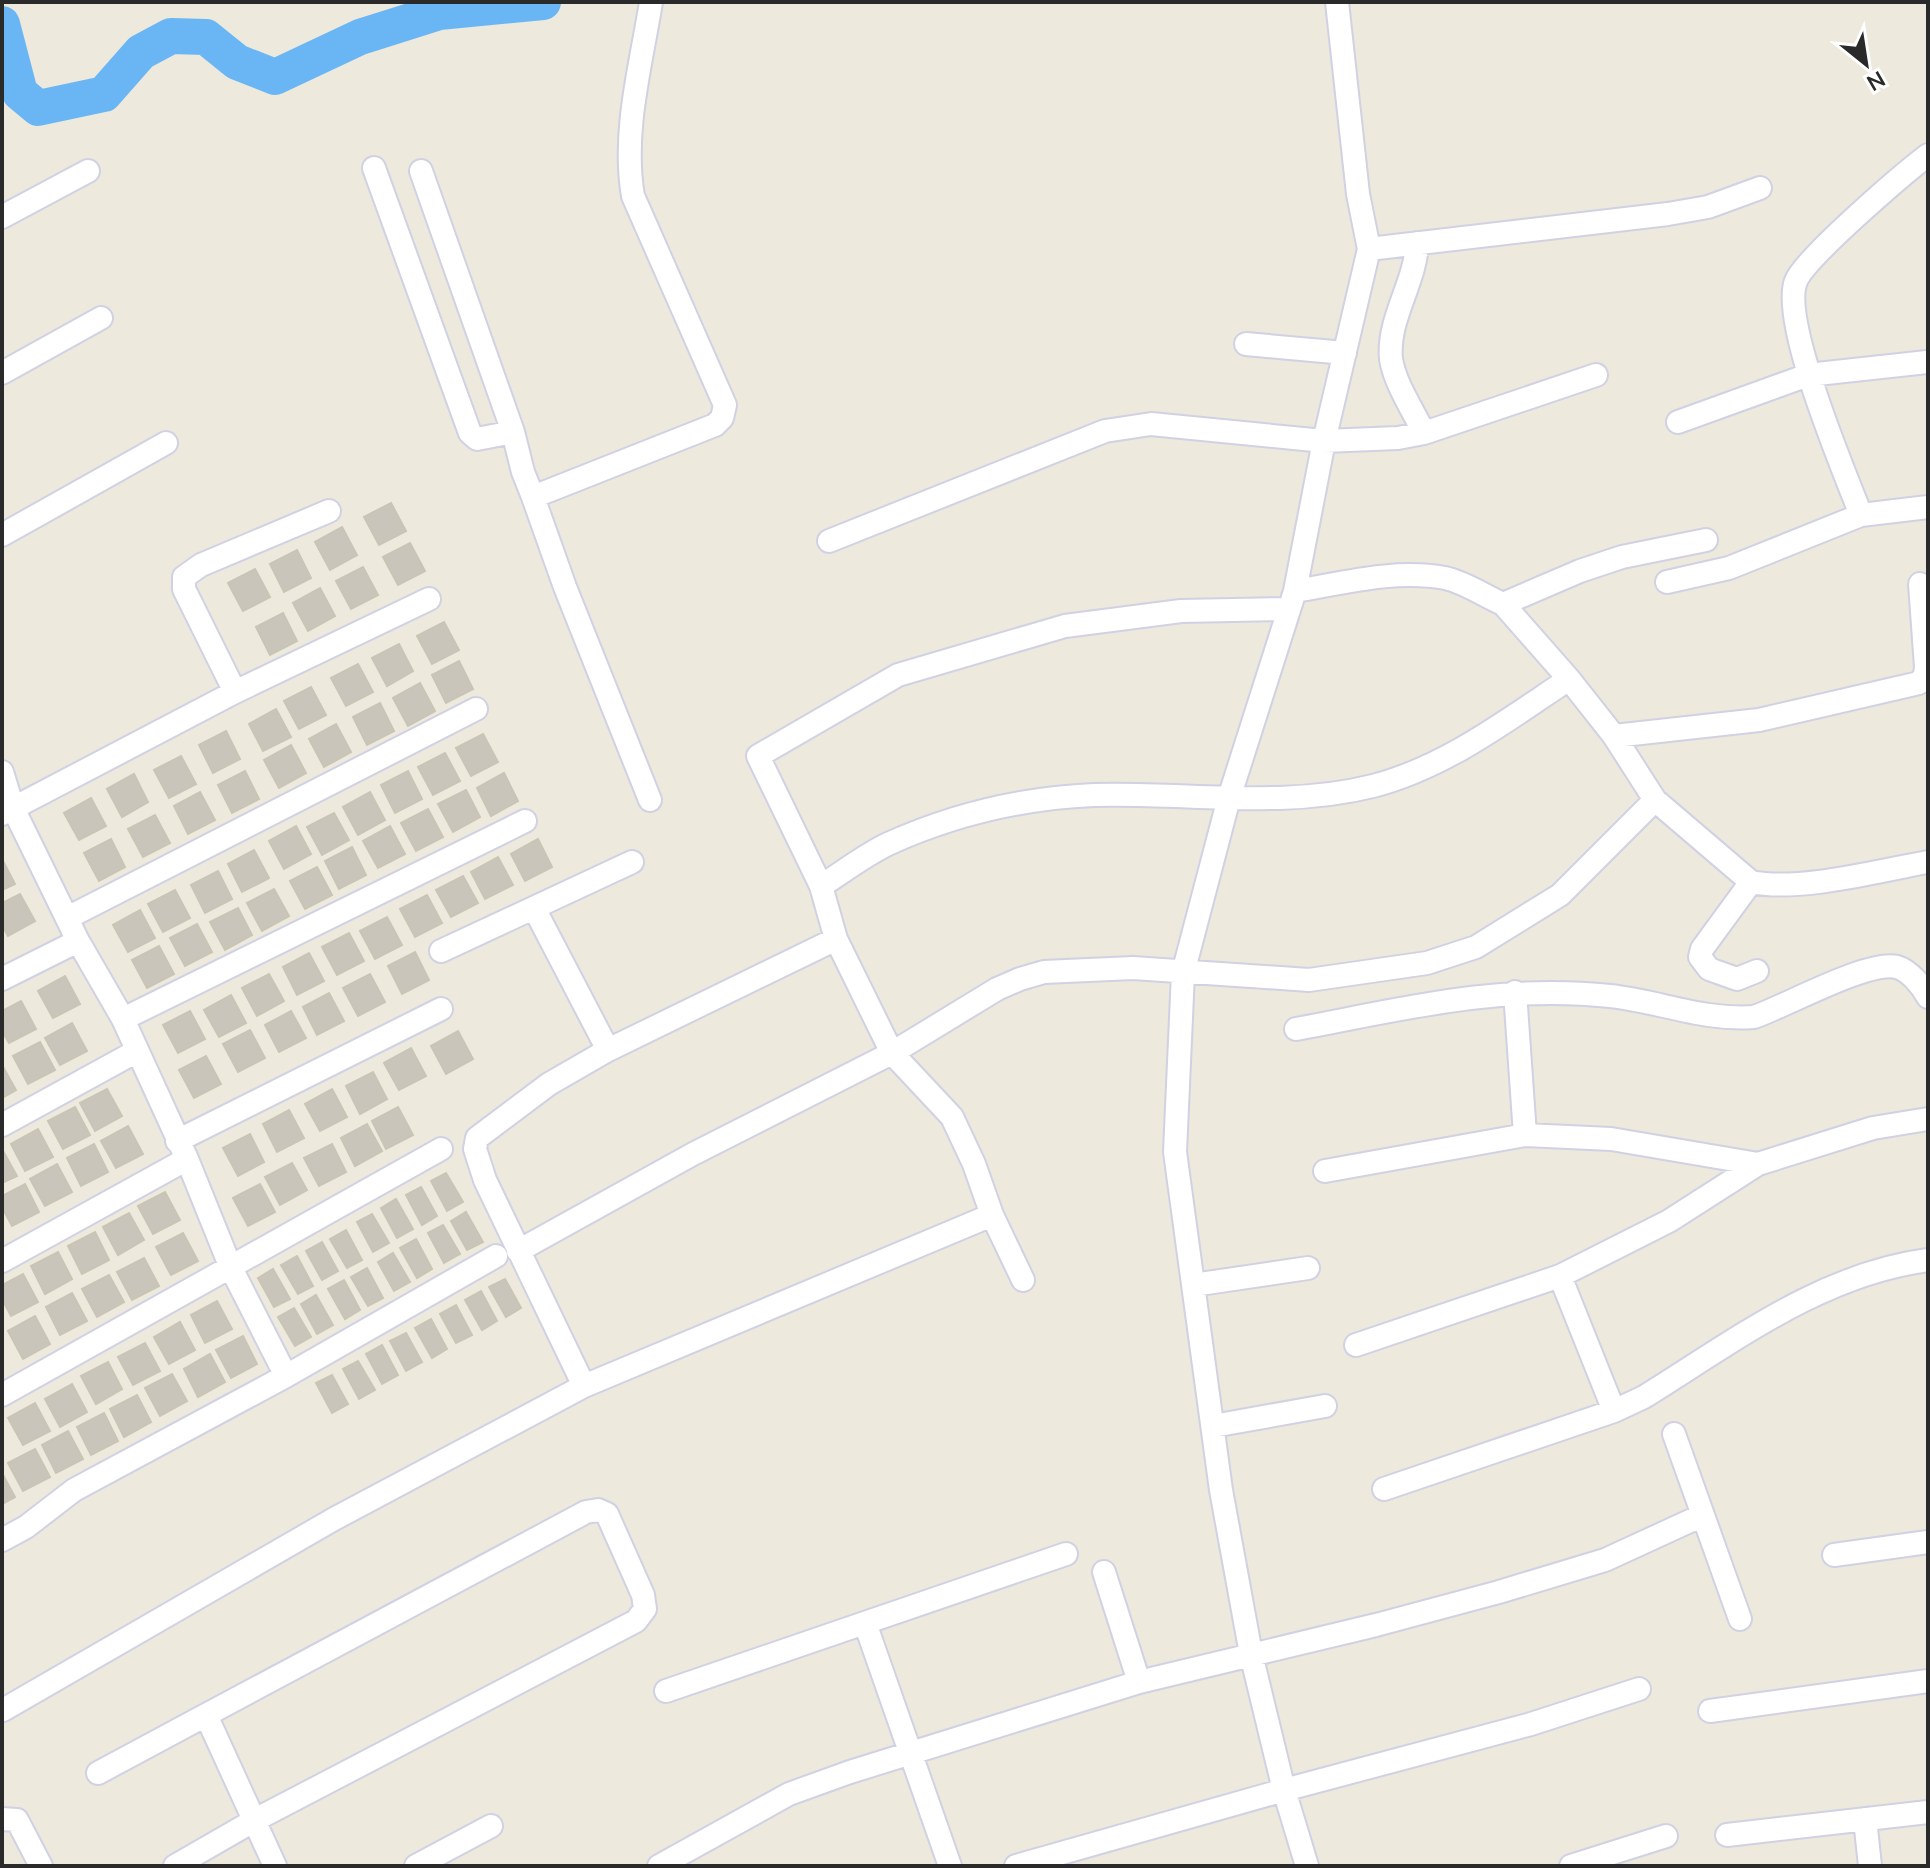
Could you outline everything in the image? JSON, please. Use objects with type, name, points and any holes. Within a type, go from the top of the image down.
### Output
[{"type":"street","points":[[533,497],[715,425],[722,418],[725,405],[633,196],[629,173],[632,120],[651,2]]},
{"type":"street","points":[[1307,1866],[1284,1790],[1251,1654],[1221,1490],[1175,1152],[1183,973],[1229,798],[1292,600],[1324,441],[1369,249],[1358,194],[1337,2]]},
{"type":"street","points":[[1861,515],[1808,375],[1793,300],[1797,277],[1808,263],[1928,155]]},
{"type":"street","points":[[374,168],[470,433],[477,439],[513,432]]},
{"type":"street","points":[[2,217],[88,171]]},
{"type":"street","points":[[421,171],[513,432],[523,472],[650,800]]},
{"type":"street","points":[[1369,249],[1668,214],[1708,207],[1760,188]]},
{"type":"street","points":[[1417,243],[1417,262],[1392,337],[1391,359],[1399,384],[1424,433]]},
{"type":"street","points":[[2,373],[101,318]]},
{"type":"street","points":[[1246,344],[1345,353]]},
{"type":"street","points":[[1678,422],[1808,375],[1927,362]]},
{"type":"street","points":[[829,541],[1105,431],[1151,424],[1324,441],[1398,438],[1424,433],[1596,375]]},
{"type":"street","points":[[2,535],[166,443]]},
{"type":"street","points":[[1667,582],[1729,568],[1861,515],[1928,507]]},
{"type":"street","points":[[235,692],[184,589],[184,577],[201,565],[329,511]]},
{"type":"street","points":[[1503,604],[1580,571],[1622,557],[1706,540]]},
{"type":"street","points":[[1023,1280],[992,1215],[974,1164],[952,1117],[892,1053],[836,939],[821,886],[758,756],[898,675],[1065,626],[1292,600],[1389,576],[1447,579],[1503,604],[1614,736],[1655,800],[1751,882],[1769,886],[1792,885],[1928,862]]},
{"type":"street","points":[[1614,736],[1759,720],[1919,683],[1926,667],[1920,584]]},
{"type":"street","points":[[8,811],[235,692],[429,599]]},
{"type":"street","points":[[821,886],[887,845],[960,817],[1025,801],[1095,795],[1229,798],[1321,795],[1373,786],[1418,773],[1468,745],[1569,679]]},
{"type":"street","points":[[67,918],[476,709]]},
{"type":"street","points":[[2,772],[8,811],[123,1019],[231,1268],[286,1376]]},
{"type":"street","points":[[518,1251],[693,1154],[892,1053],[997,989],[1020,979],[1044,972],[1133,968],[1309,980],[1427,963],[1476,947],[1560,895],[1655,800]]},
{"type":"street","points":[[123,1019],[525,821]]},
{"type":"street","points":[[441,951],[632,862]]},
{"type":"street","points":[[1751,882],[1702,949],[1700,957],[1709,969],[1737,979],[1757,971]]},
{"type":"street","points":[[534,908],[608,1050]]},
{"type":"street","points":[[584,1386],[485,1180],[475,1149],[477,1138],[549,1084],[608,1050],[836,939]]},
{"type":"street","points":[[2,979],[78,941]]},
{"type":"street","points":[[1296,1029],[1462,997],[1515,992],[1611,996],[1703,1015],[1754,1017],[1857,973],[1883,966],[1899,968],[1909,974],[1928,997]]},
{"type":"street","points":[[1515,992],[1525,1135]]},
{"type":"street","points":[[2,1261],[182,1150],[441,1009]]},
{"type":"street","points":[[2,1125],[137,1051]]},
{"type":"street","points":[[1356,1345],[1560,1276],[1599,1258],[1695,1204],[1758,1164],[1873,1128],[1928,1119]]},
{"type":"street","points":[[1325,1171],[1525,1135],[1611,1139],[1758,1164]]},
{"type":"street","points":[[2,1395],[441,1149]]},
{"type":"street","points":[[1692,1153],[1701,1164],[1705,1182],[1695,1204]]},
{"type":"street","points":[[3,1710],[334,1519],[584,1386],[992,1215]]},
{"type":"street","points":[[2,1540],[26,1527],[74,1490],[286,1376],[496,1256]]},
{"type":"street","points":[[1384,1489],[1614,1411],[1644,1397],[1815,1294],[1865,1273],[1928,1260]]},
{"type":"street","points":[[1193,1285],[1308,1268]]},
{"type":"street","points":[[1560,1276],[1614,1411]]},
{"type":"street","points":[[1213,1426],[1325,1406]]},
{"type":"street","points":[[1674,1434],[1740,1619]]},
{"type":"street","points":[[98,1773],[586,1512],[598,1510],[607,1514],[643,1595],[645,1609],[636,1621],[255,1820],[175,1866]]},
{"type":"street","points":[[659,1866],[789,1794],[912,1752],[1139,1682],[1376,1625],[1560,1574],[1605,1560],[1703,1515]]},
{"type":"street","points":[[1834,1555],[1928,1542]]},
{"type":"street","points":[[666,1691],[1066,1554]]},
{"type":"street","points":[[1104,1572],[1139,1682]]},
{"type":"street","points":[[865,1623],[950,1866]]},
{"type":"street","points":[[1710,1711],[1928,1681]]},
{"type":"street","points":[[1016,1866],[1531,1724],[1639,1689]]},
{"type":"street","points":[[206,1715],[275,1866]]},
{"type":"street","points":[[1727,1835],[1928,1812]]},
{"type":"street","points":[[2,1819],[17,1820],[41,1866]]},
{"type":"street","points":[[1865,1819],[1870,1866]]},
{"type":"street","points":[[416,1866],[491,1826]]},
{"type":"street","points":[[1571,1866],[1666,1836]]},
{"type":"building","points":[[391,503],[406,531],[379,545],[364,517]]},
{"type":"building","points":[[342,527],[357,555],[330,570],[315,542]]},
{"type":"building","points":[[410,543],[425,571],[398,585],[383,557]]},
{"type":"building","points":[[297,550],[311,578],[284,592],[270,564]]},
{"type":"building","points":[[363,567],[378,595],[351,609],[336,581]]},
{"type":"building","points":[[255,569],[270,597],[243,611],[228,583]]},
{"type":"building","points":[[320,588],[335,616],[308,631],[293,603]]},
{"type":"building","points":[[283,613],[297,641],[270,655],[256,627]]},
{"type":"building","points":[[444,622],[459,650],[432,664],[417,636]]},
{"type":"building","points":[[399,644],[413,671],[387,686],[372,658]]},
{"type":"building","points":[[459,661],[473,689],[446,703],[432,675]]},
{"type":"building","points":[[358,664],[373,692],[346,706],[331,678]]},
{"type":"building","points":[[420,683],[435,711],[408,726],[393,698]]},
{"type":"building","points":[[311,687],[326,715],[299,729],[284,701]]},
{"type":"building","points":[[380,703],[394,731],[367,745],[353,717]]},
{"type":"building","points":[[276,709],[291,737],[263,751],[249,724]]},
{"type":"building","points":[[336,724],[351,752],[324,767],[309,739]]},
{"type":"building","points":[[226,731],[240,759],[213,773],[199,745]]},
{"type":"building","points":[[483,734],[498,762],[471,776],[456,748]]},
{"type":"building","points":[[291,745],[306,773],[279,788],[264,760]]},
{"type":"building","points":[[445,753],[460,781],[433,795],[418,767]]},
{"type":"building","points":[[181,756],[196,784],[169,798],[154,770]]},
{"type":"building","points":[[245,771],[259,799],[232,813],[218,785]]},
{"type":"building","points":[[408,771],[422,799],[395,813],[381,785]]},
{"type":"building","points":[[504,773],[518,801],[491,816],[477,788]]},
{"type":"building","points":[[134,774],[148,802],[122,817],[107,789]]},
{"type":"building","points":[[466,790],[480,817],[453,832],[438,804]]},
{"type":"building","points":[[200,792],[215,820],[188,834],[174,806]]},
{"type":"building","points":[[370,792],[385,820],[358,835],[343,807]]},
{"type":"building","points":[[91,798],[106,826],[79,840],[64,813]]},
{"type":"building","points":[[428,809],[443,837],[416,851],[401,823]]},
{"type":"building","points":[[334,813],[349,840],[322,855],[307,827]]},
{"type":"building","points":[[155,815],[170,843],[143,857],[128,829]]},
{"type":"building","points":[[296,826],[311,854],[284,869],[269,841]]},
{"type":"building","points":[[390,826],[405,854],[378,868],[363,841]]},
{"type":"building","points":[[111,839],[125,867],[99,881],[84,853]]},
{"type":"building","points":[[538,839],[552,867],[525,881],[511,854]]},
{"type":"building","points":[[352,847],[366,875],[339,889],[325,861]]},
{"type":"building","points":[[254,850],[269,878],[242,892],[228,864]]},
{"type":"building","points":[[498,857],[513,885],[485,899],[471,872]]},
{"type":"building","points":[[2,859],[15,884],[2,890]]},
{"type":"building","points":[[317,867],[332,895],[305,909],[290,881]]},
{"type":"building","points":[[218,871],[232,899],[205,913],[191,885]]},
{"type":"building","points":[[463,876],[478,903],[451,917],[436,890]]},
{"type":"building","points":[[274,889],[289,916],[262,931],[247,903]]},
{"type":"building","points":[[175,890],[190,918],[163,932],[148,904]]},
{"type":"building","points":[[20,894],[35,921],[8,936],[2,925],[2,903]]},
{"type":"building","points":[[427,895],[442,923],[415,937],[400,909]]},
{"type":"building","points":[[238,908],[252,935],[225,950],[210,922]]},
{"type":"building","points":[[140,910],[155,938],[128,952],[113,925]]},
{"type":"building","points":[[387,917],[402,945],[375,959],[360,931]]},
{"type":"building","points":[[197,924],[212,952],[185,966],[170,938]]},
{"type":"building","points":[[349,933],[364,961],[337,975],[322,947]]},
{"type":"building","points":[[159,946],[174,974],[147,988],[132,960]]},
{"type":"building","points":[[415,952],[429,980],[402,994],[388,966]]},
{"type":"building","points":[[309,953],[324,981],[297,995],[283,967]]},
{"type":"building","points":[[269,974],[284,1001],[257,1016],[242,988]]},
{"type":"building","points":[[370,974],[385,1002],[358,1016],[343,988]]},
{"type":"building","points":[[65,976],[80,1004],[53,1018],[38,991]]},
{"type":"building","points":[[329,993],[344,1021],[317,1035],[303,1007]]},
{"type":"building","points":[[231,995],[246,1023],[219,1037],[204,1010]]},
{"type":"building","points":[[21,1001],[36,1029],[9,1043],[2,1031],[2,1011]]},
{"type":"building","points":[[190,1011],[205,1039],[178,1053],[163,1025]]},
{"type":"building","points":[[291,1011],[306,1038],[279,1052],[265,1025]]},
{"type":"building","points":[[72,1023],[87,1051],[60,1065],[45,1038]]},
{"type":"building","points":[[250,1030],[265,1058],[238,1072],[223,1044]]},
{"type":"building","points":[[458,1031],[473,1059],[446,1074],[431,1046]]},
{"type":"building","points":[[40,1042],[55,1070],[28,1084],[13,1056]]},
{"type":"building","points":[[411,1048],[426,1076],[399,1090],[384,1063]]},
{"type":"building","points":[[206,1056],[221,1084],[194,1098],[179,1070]]},
{"type":"building","points":[[2,1065],[16,1090],[2,1098]]},
{"type":"building","points":[[373,1072],[387,1099],[360,1114],[346,1086]]},
{"type":"building","points":[[107,1089],[122,1116],[95,1131],[80,1103]]},
{"type":"building","points":[[332,1089],[347,1117],[320,1131],[305,1104]]},
{"type":"building","points":[[75,1107],[90,1135],[63,1149],[48,1121]]},
{"type":"building","points":[[398,1107],[413,1135],[386,1149],[372,1121]]},
{"type":"building","points":[[289,1110],[304,1138],[277,1152],[263,1124]]},
{"type":"building","points":[[367,1124],[382,1151],[355,1166],[341,1138]]},
{"type":"building","points":[[128,1126],[143,1154],[116,1168],[101,1141]]},
{"type":"building","points":[[38,1129],[53,1157],[25,1171],[11,1144]]},
{"type":"building","points":[[250,1134],[264,1162],[238,1176],[223,1148]]},
{"type":"building","points":[[94,1144],[108,1172],[81,1186],[67,1158]]},
{"type":"building","points":[[332,1144],[346,1172],[319,1186],[304,1158]]},
{"type":"building","points":[[2,1149],[17,1176],[2,1183]]},
{"type":"building","points":[[292,1163],[307,1190],[280,1205],[265,1177]]},
{"type":"building","points":[[57,1164],[72,1192],[45,1206],[30,1179]]},
{"type":"building","points":[[446,1173],[463,1202],[447,1211],[431,1181]]},
{"type":"building","points":[[25,1184],[39,1212],[12,1226],[2,1207],[2,1196]]},
{"type":"building","points":[[260,1184],[275,1212],[248,1226],[233,1198]]},
{"type":"building","points":[[421,1187],[437,1216],[422,1225],[406,1195]]},
{"type":"building","points":[[165,1192],[180,1220],[153,1234],[138,1206]]},
{"type":"building","points":[[396,1199],[413,1229],[397,1238],[381,1208]]},
{"type":"building","points":[[466,1212],[483,1242],[467,1250],[451,1221]]},
{"type":"building","points":[[129,1213],[144,1240],[118,1255],[103,1227]]},
{"type":"building","points":[[372,1214],[389,1243],[373,1252],[357,1222]]},
{"type":"building","points":[[443,1225],[460,1254],[444,1263],[428,1233]]},
{"type":"building","points":[[346,1230],[362,1260],[347,1268],[330,1239]]},
{"type":"building","points":[[95,1232],[109,1260],[82,1274],[68,1246]]},
{"type":"building","points":[[183,1233],[198,1261],[171,1275],[156,1247]]},
{"type":"building","points":[[416,1239],[432,1269],[417,1278],[400,1248]]},
{"type":"building","points":[[322,1242],[338,1271],[322,1280],[306,1251]]},
{"type":"building","points":[[58,1252],[72,1279],[45,1294],[31,1266]]},
{"type":"building","points":[[393,1253],[410,1282],[394,1291],[378,1262]]},
{"type":"building","points":[[297,1256],[313,1286],[298,1294],[281,1265]]},
{"type":"building","points":[[144,1258],[159,1286],[132,1300],[117,1272]]},
{"type":"building","points":[[367,1268],[383,1298],[368,1306],[351,1277]]},
{"type":"building","points":[[273,1269],[290,1299],[274,1307],[258,1278]]},
{"type":"building","points":[[23,1274],[38,1302],[11,1316],[2,1299],[2,1285]]},
{"type":"building","points":[[109,1275],[124,1302],[97,1317],[82,1289]]},
{"type":"building","points":[[505,1279],[521,1308],[506,1317],[489,1287]]},
{"type":"building","points":[[344,1280],[360,1310],[345,1319],[328,1289]]},
{"type":"building","points":[[481,1291],[497,1321],[482,1330],[465,1300]]},
{"type":"building","points":[[72,1293],[87,1321],[60,1335],[46,1307]]},
{"type":"building","points":[[316,1295],[333,1325],[317,1334],[301,1304]]},
{"type":"building","points":[[217,1301],[232,1329],[205,1343],[191,1315]]},
{"type":"building","points":[[456,1305],[472,1335],[456,1343],[440,1314]]},
{"type":"building","points":[[294,1308],[311,1337],[295,1346],[278,1317]]},
{"type":"building","points":[[35,1316],[50,1344],[23,1359],[8,1331]]},
{"type":"building","points":[[431,1319],[447,1349],[432,1358],[415,1328]]},
{"type":"building","points":[[180,1322],[195,1350],[169,1364],[154,1337]]},
{"type":"building","points":[[406,1333],[422,1362],[406,1371],[390,1341]]},
{"type":"building","points":[[243,1336],[257,1364],[231,1378],[216,1350]]},
{"type":"building","points":[[145,1343],[160,1371],[133,1385],[118,1357]]},
{"type":"building","points":[[382,1345],[398,1375],[382,1384],[366,1354]]},
{"type":"building","points":[[210,1354],[225,1382],[198,1397],[184,1369]]},
{"type":"building","points":[[358,1361],[375,1390],[359,1399],[343,1369]]},
{"type":"building","points":[[108,1362],[122,1389],[96,1404],[81,1376]]},
{"type":"building","points":[[172,1374],[187,1401],[160,1416],[145,1388]]},
{"type":"building","points":[[332,1375],[348,1404],[332,1413],[316,1383]]},
{"type":"building","points":[[72,1384],[87,1412],[60,1427],[45,1399]]},
{"type":"building","points":[[137,1395],[151,1422],[124,1437],[110,1409]]},
{"type":"building","points":[[35,1403],[50,1431],[23,1445],[8,1418]]},
{"type":"building","points":[[104,1413],[118,1441],[91,1455],[77,1427]]},
{"type":"building","points":[[68,1431],[83,1459],[56,1473],[42,1445]]},
{"type":"building","points":[[35,1449],[50,1477],[23,1491],[8,1463]]},
{"type":"building","points":[[2,1473],[15,1497],[2,1504]]},
{"type":"waterway","points":[[2,24],[20,93],[38,108],[104,94],[141,52],[171,36],[206,37],[237,62],[275,77],[360,37],[439,12],[543,2]]}]
